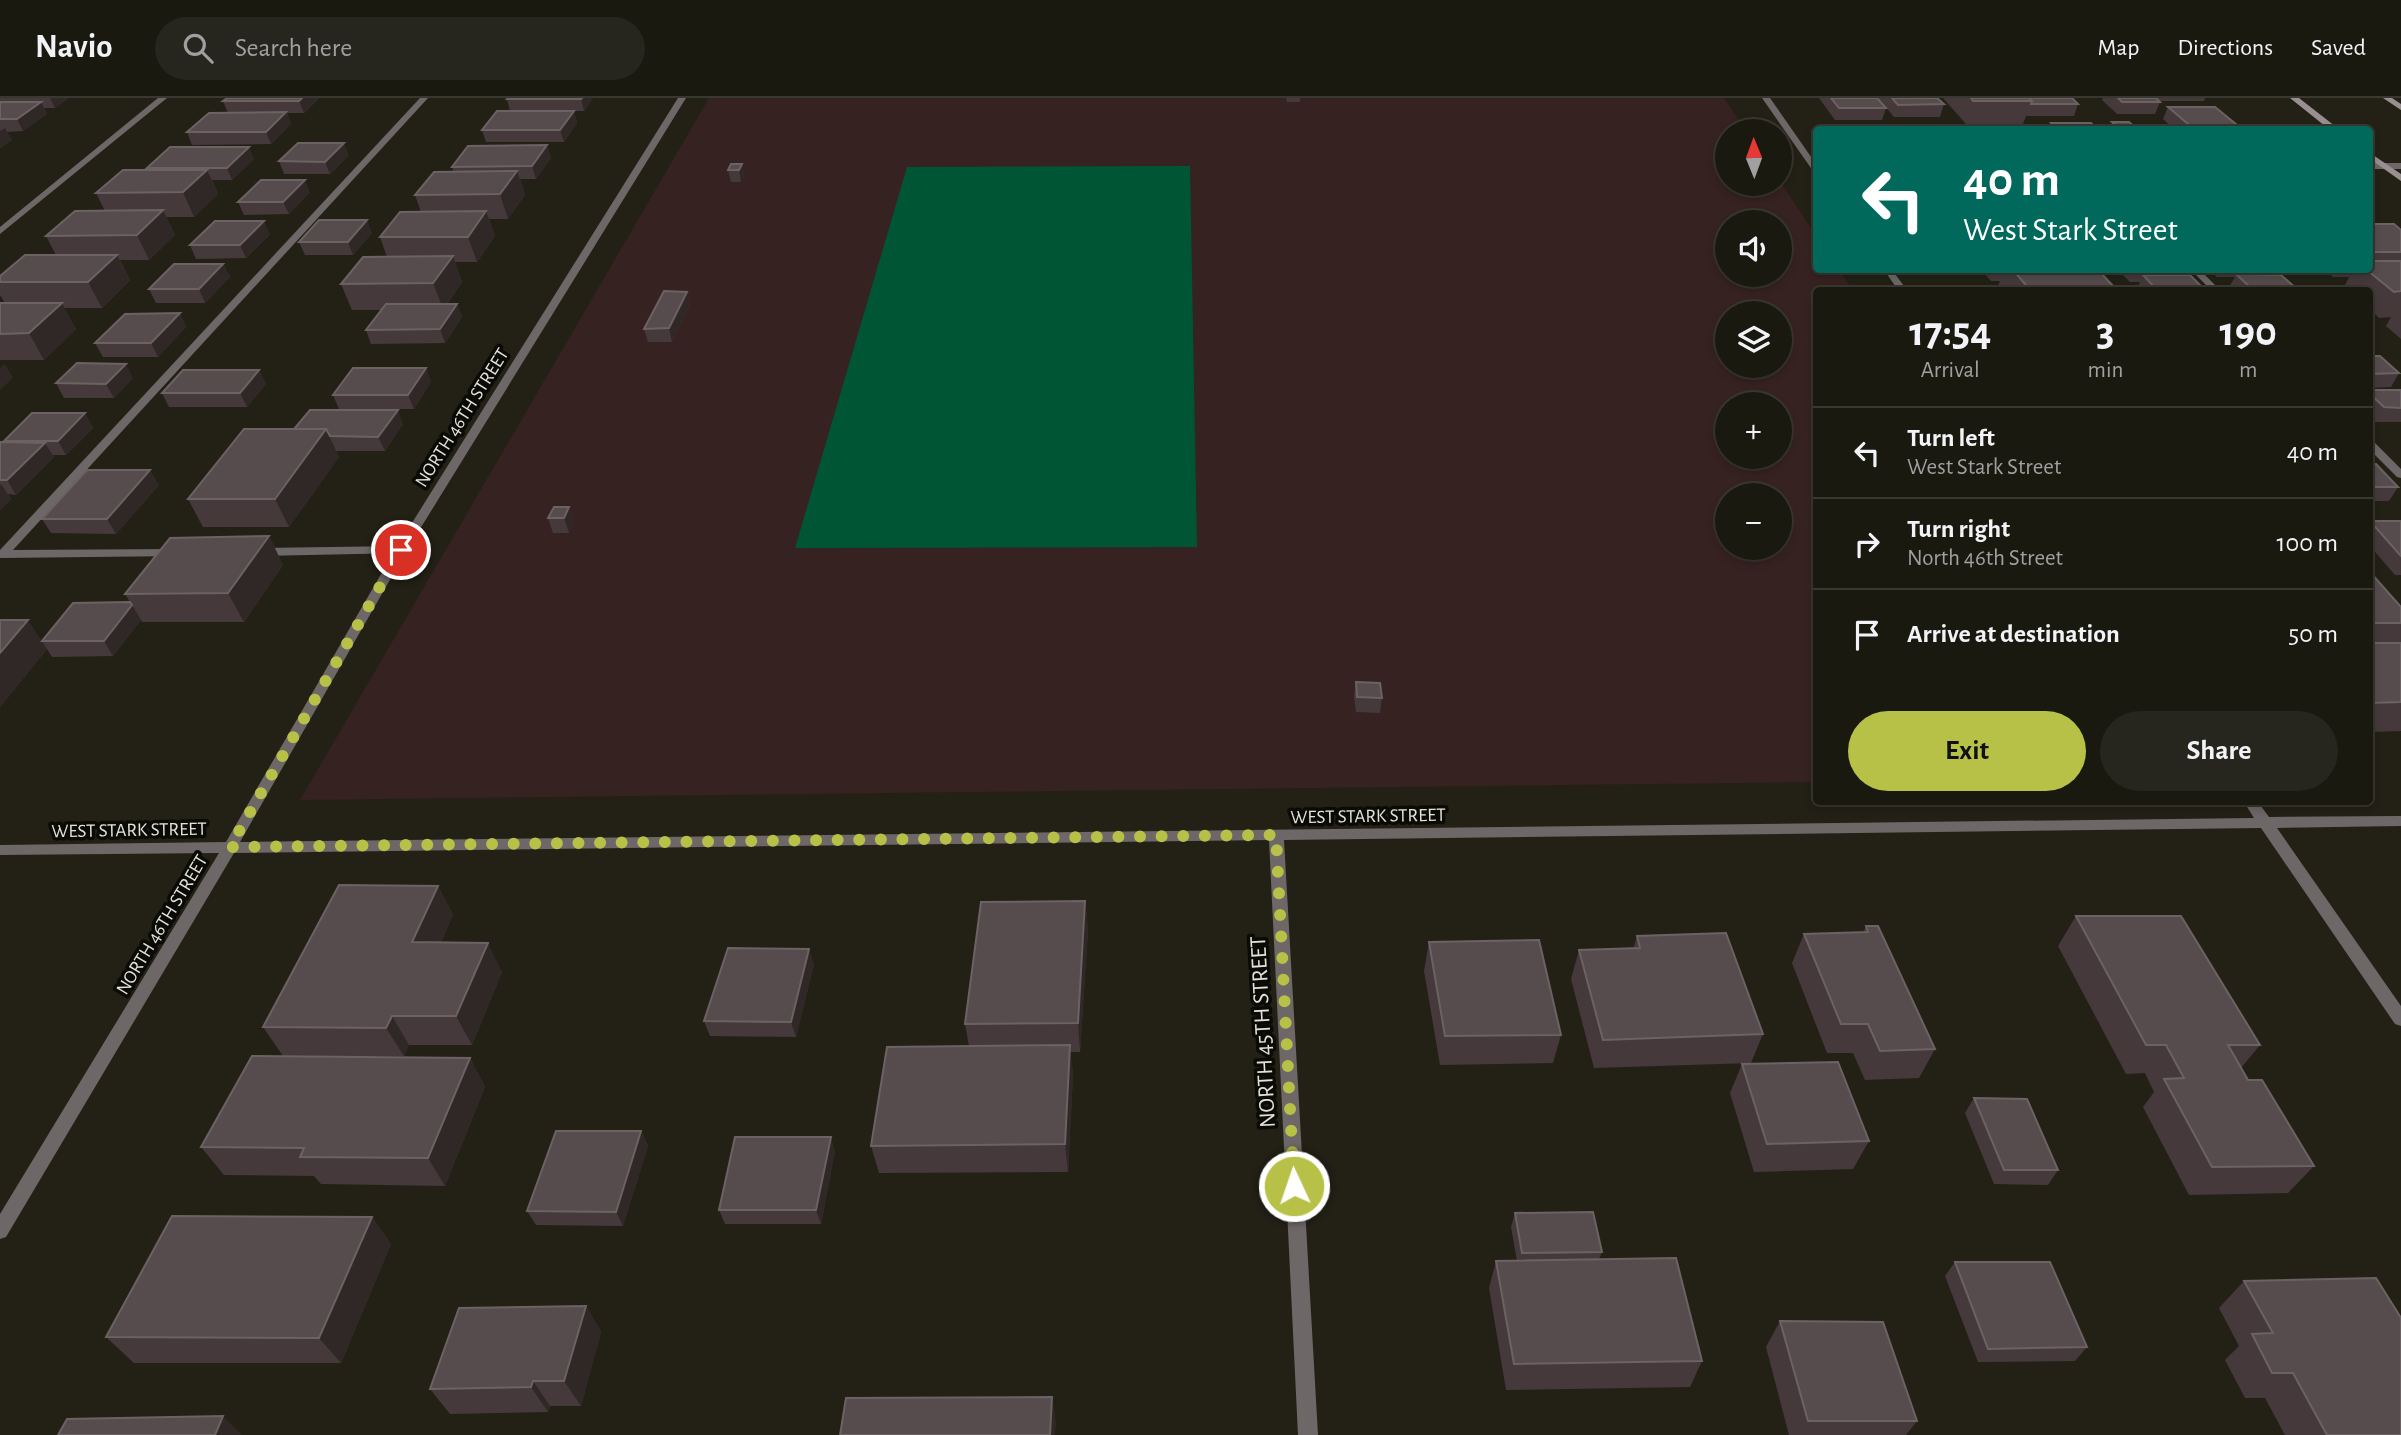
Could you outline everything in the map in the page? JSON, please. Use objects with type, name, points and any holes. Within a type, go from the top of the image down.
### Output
[{"type":"main road","points":[[2294,98],[2331,126]]},
{"type":"main road","points":[[2386,98],[2401,108]]},
{"type":"main road","points":[[2373,157],[2401,178]]},
{"type":"street","points":[[0,231],[163,98]]},
{"type":"street","points":[[1,554],[424,98]]},
{"type":"street","name":"NORTH 46TH STREET","points":[[0,1230],[230,847],[401,550],[682,98]]},
{"type":"street","points":[[1766,98],[1813,163]]},
{"type":"street","points":[[2373,166],[2401,166]]},
{"type":"street","points":[[2198,273],[2213,287]]},
{"type":"street","points":[[2373,447],[2401,475]]},
{"type":"street","points":[[246,552],[401,550]]},
{"type":"street","points":[[1,554],[192,552]]},
{"type":"street","points":[[2253,805],[2401,1019]]},
{"type":"street","name":"WEST STARK STREET","points":[[0,850],[2401,821]]},
{"type":"street","name":"NORTH 45TH STREET","points":[[1276,835],[1308,1435]]},
{"type":"shaded area","points":[[709,98],[1724,98],[1738,119],[1715,119],[1715,196],[1790,196],[1813,231],[1813,273],[1841,273],[1851,287],[1813,287],[1813,782],[300,800]]},
{"type":"green space","points":[[1190,166],[1197,547],[795,548],[907,167]]},
{"type":"building","points":[[227,98],[302,98],[299,101],[223,101]]},
{"type":"building","points":[[508,98],[582,98],[507,99]]},
{"type":"building","points":[[1831,98],[1877,98],[1886,108],[1839,108]]},
{"type":"building","points":[[1892,98],[1937,98],[1944,104],[1898,105]]},
{"type":"building","points":[[1971,98],[2029,98],[2032,101],[1973,101]]},
{"type":"building","points":[[2029,98],[2072,98],[2078,104],[2031,104]]},
{"type":"building","points":[[2118,98],[2156,98],[2160,102],[2122,102]]},
{"type":"building","points":[[0,102],[41,102],[17,119],[0,119]]},
{"type":"building","points":[[2168,107],[2215,107],[2238,126],[2190,126]]},
{"type":"building","points":[[497,111],[574,111],[560,130],[482,130]]},
{"type":"building","points":[[286,112],[266,132],[187,132],[209,113]]},
{"type":"building","points":[[2112,122],[2129,122],[2134,126],[2117,126]]},
{"type":"building","points":[[2051,123],[2091,123],[2094,126],[2054,126]]},
{"type":"building","points":[[298,143],[344,143],[325,162],[279,161]]},
{"type":"building","points":[[547,145],[532,166],[452,167],[468,146]]},
{"type":"building","points":[[170,147],[249,147],[227,168],[147,168]]},
{"type":"building","points":[[731,164],[742,164],[739,170],[728,170]]},
{"type":"building","points":[[123,170],[207,170],[183,192],[96,193]]},
{"type":"building","points":[[517,171],[500,194],[415,195],[434,172]]},
{"type":"building","points":[[261,180],[305,180],[283,202],[238,202]]},
{"type":"building","points":[[163,210],[137,235],[46,236],[75,211]]},
{"type":"building","points":[[486,211],[468,237],[380,237],[400,212]]},
{"type":"building","points":[[319,220],[367,220],[348,242],[299,242]]},
{"type":"building","points":[[215,221],[264,221],[240,245],[190,245]]},
{"type":"building","points":[[2373,224],[2394,224],[2401,230],[2401,252],[2373,252]]},
{"type":"building","points":[[25,255],[117,255],[88,282],[0,282],[0,276]]},
{"type":"building","points":[[453,256],[433,283],[341,284],[363,257]]},
{"type":"building","points":[[2373,261],[2401,261],[2401,291],[2394,292],[2371,273],[2373,273]]},
{"type":"building","points":[[174,264],[223,264],[199,289],[149,289]]},
{"type":"building","points":[[2016,273],[2101,273],[2114,287],[2027,287]]},
{"type":"building","points":[[2236,274],[2281,275],[2295,287],[2250,287]]},
{"type":"building","points":[[2143,275],[2190,275],[2202,287],[2154,287]]},
{"type":"building","points":[[664,291],[687,292],[669,328],[644,329]]},
{"type":"building","points":[[0,303],[62,303],[29,333],[0,334]]},
{"type":"building","points":[[386,304],[457,304],[440,329],[366,330]]},
{"type":"building","points":[[180,313],[151,343],[95,343],[125,314]]},
{"type":"building","points":[[2373,356],[2380,356],[2399,373],[2373,374]]},
{"type":"building","points":[[77,363],[126,364],[106,384],[56,383]]},
{"type":"building","points":[[353,368],[426,368],[408,395],[333,395]]},
{"type":"building","points":[[183,370],[259,370],[240,393],[162,393]]},
{"type":"building","points":[[2373,390],[2401,390],[2401,408],[2384,407],[2373,397]]},
{"type":"building","points":[[310,410],[398,410],[378,437],[330,436],[326,429],[294,429]]},
{"type":"building","points":[[32,413],[85,413],[58,441],[4,441]]},
{"type":"building","points":[[244,429],[326,429],[275,499],[188,499]]},
{"type":"building","points":[[0,442],[45,443],[7,480],[0,480]]},
{"type":"building","points":[[2373,464],[2376,464],[2398,487],[2373,487]]},
{"type":"building","points":[[87,470],[150,470],[107,519],[42,519]]},
{"type":"building","points":[[554,507],[569,507],[564,518],[548,518]]},
{"type":"building","points":[[2373,521],[2401,521],[2401,556],[2373,524]]},
{"type":"building","points":[[269,536],[228,593],[125,594],[170,538]]},
{"type":"building","points":[[2373,575],[2401,607],[2401,623],[2373,623]]},
{"type":"building","points":[[130,602],[132,605],[104,641],[42,641],[73,603]]},
{"type":"building","points":[[0,620],[28,620],[0,653]]},
{"type":"building","points":[[2373,643],[2401,643],[2401,702],[2373,703]]},
{"type":"building","points":[[1356,682],[1380,683],[1382,698],[1357,697]]},
{"type":"building","points":[[339,885],[438,886],[412,942],[488,943],[456,1016],[392,1016],[386,1028],[263,1027]]},
{"type":"building","points":[[1085,901],[1078,1023],[965,1024],[981,902]]},
{"type":"building","points":[[2076,916],[2181,916],[2260,1045],[2228,1045],[2248,1080],[2262,1080],[2314,1166],[2212,1167],[2164,1079],[2184,1078],[2166,1045],[2146,1045]]},
{"type":"building","points":[[1866,926],[1878,926],[1935,1049],[1880,1051],[1868,1024],[1841,1024],[1804,934],[1868,932]]},
{"type":"building","points":[[1726,933],[1763,1034],[1603,1040],[1579,950],[1640,948],[1637,936]]},
{"type":"building","points":[[1539,940],[1561,1035],[1445,1036],[1429,942]]},
{"type":"building","points":[[728,948],[809,949],[791,1022],[704,1021]]},
{"type":"building","points":[[1070,1045],[1065,1144],[871,1146],[887,1047]]},
{"type":"building","points":[[252,1056],[470,1058],[428,1158],[300,1157],[304,1148],[201,1147]]},
{"type":"building","points":[[1838,1062],[1869,1141],[1767,1144],[1742,1064]]},
{"type":"building","points":[[1974,1098],[2027,1099],[2058,1170],[2004,1170]]},
{"type":"building","points":[[556,1131],[641,1131],[616,1212],[527,1211]]},
{"type":"building","points":[[735,1137],[831,1137],[816,1210],[719,1210]]},
{"type":"building","points":[[1593,1212],[1602,1252],[1522,1253],[1515,1213]]},
{"type":"building","points":[[172,1216],[372,1217],[319,1338],[106,1337]]},
{"type":"building","points":[[1676,1258],[1702,1361],[1514,1364],[1496,1261]]},
{"type":"building","points":[[1955,1262],[2050,1262],[2087,1347],[1988,1349]]},
{"type":"building","points":[[2376,1278],[2401,1318],[2401,1435],[2327,1435],[2293,1373],[2272,1373],[2252,1334],[2273,1333],[2244,1281]]},
{"type":"building","points":[[586,1306],[564,1381],[533,1381],[531,1387],[430,1389],[459,1308]]},
{"type":"building","points":[[1780,1321],[1883,1322],[1917,1421],[1808,1421]]},
{"type":"building","points":[[1052,1397],[1050,1435],[840,1435],[846,1398]]},
{"type":"building","points":[[223,1416],[215,1435],[58,1435],[67,1419]]},
{"type":"route","points":[[401,550],[230,847],[1276,835],[1294,1186]]}]
